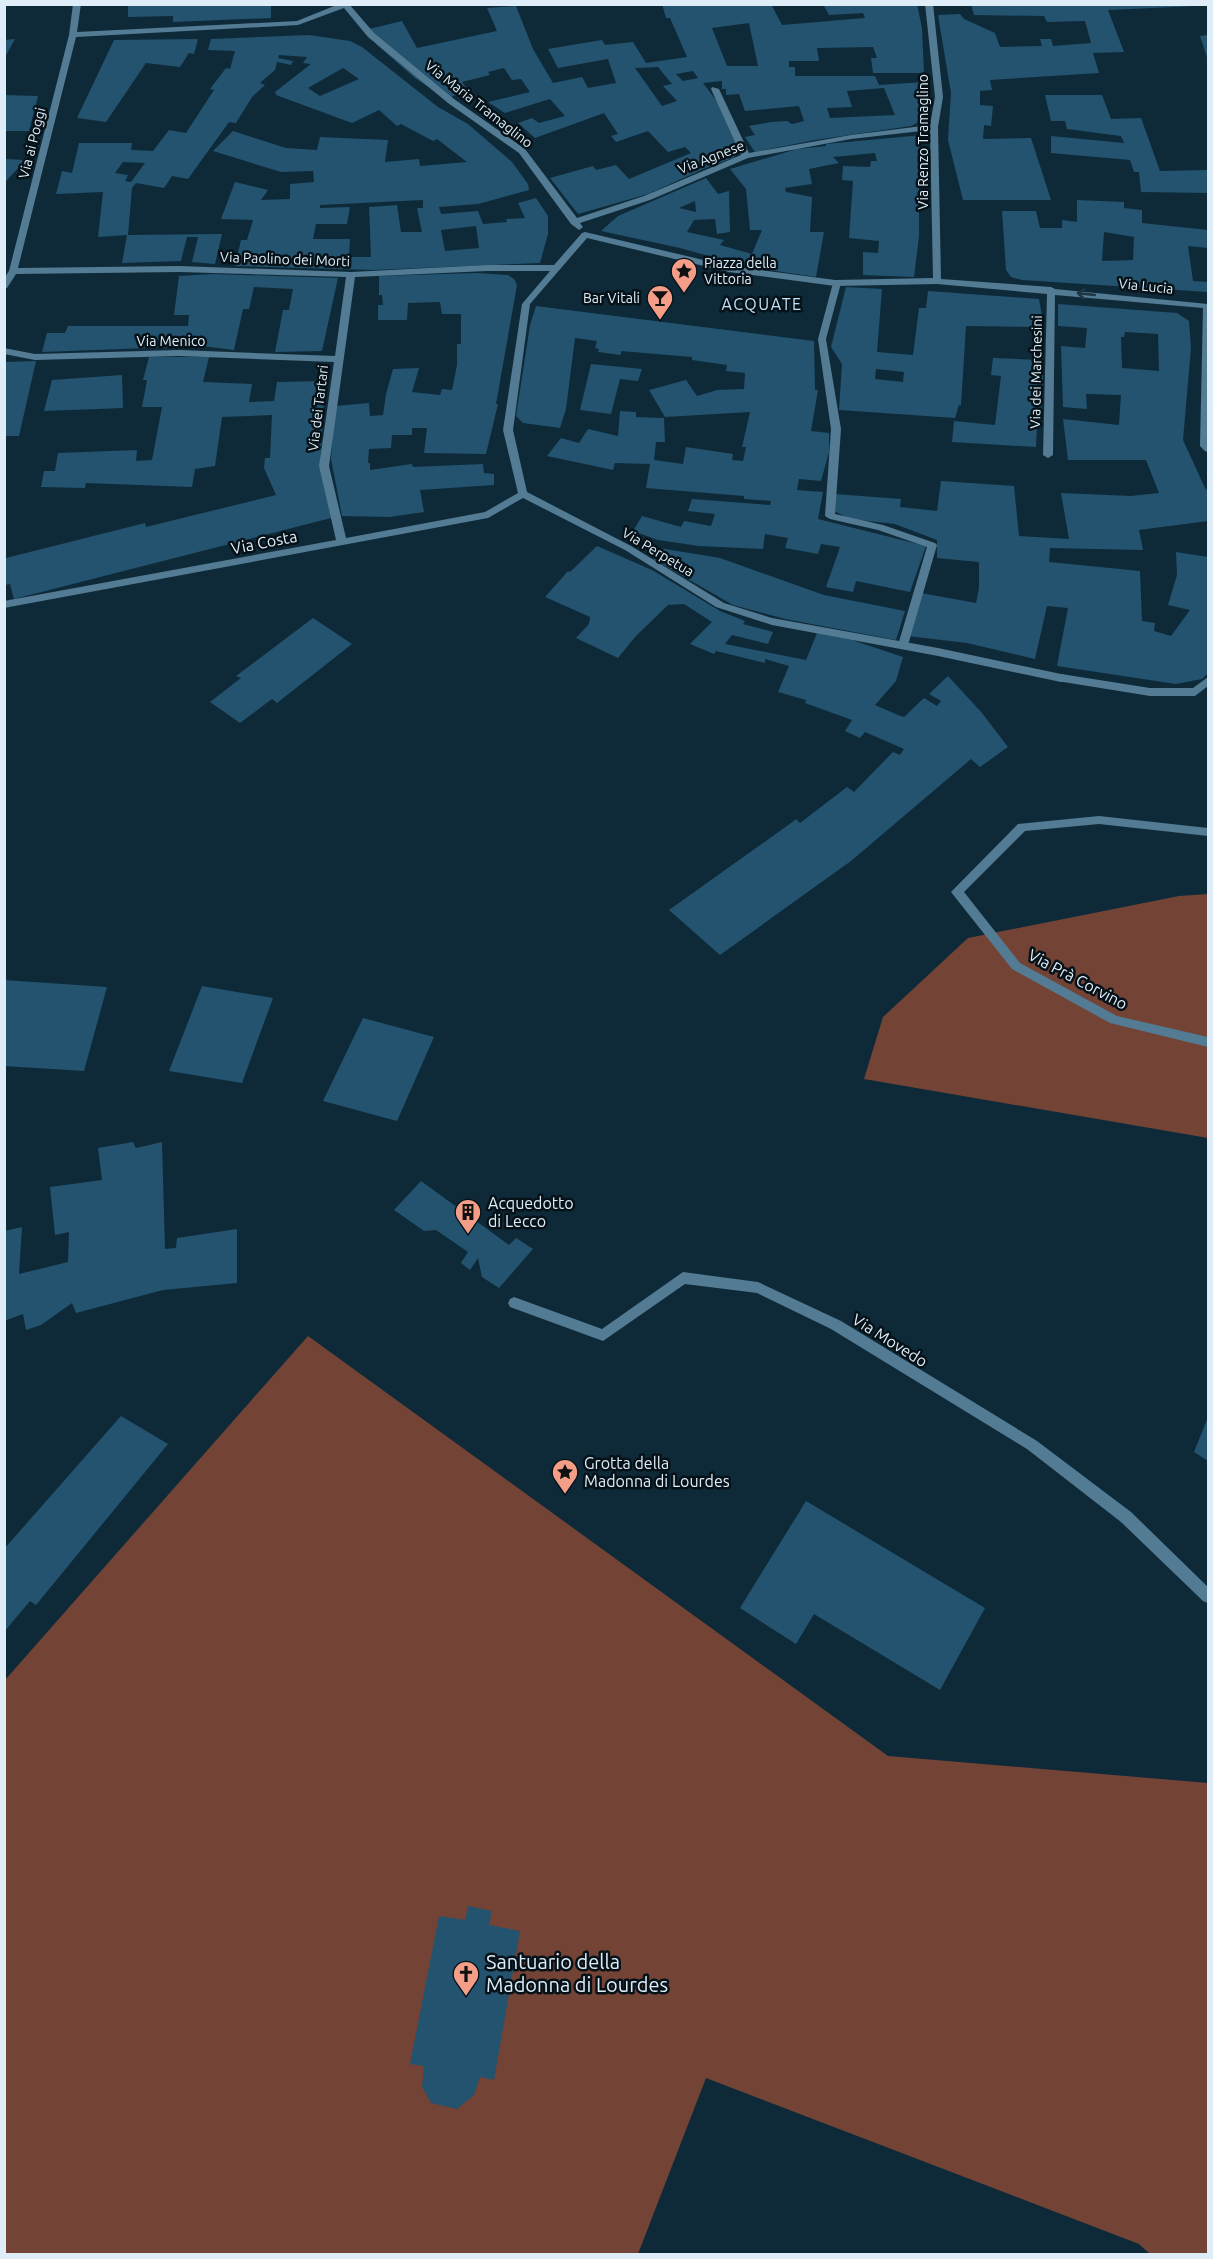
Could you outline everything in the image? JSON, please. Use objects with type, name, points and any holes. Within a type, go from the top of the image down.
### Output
[{"type":"street","name":"Via ai Poggi","points":[[4,286],[13,271],[73,35],[77,4]]},
{"type":"street","name":"Via Renzo Tramaglino","points":[[929,4],[939,97],[934,127],[937,280]]},
{"type":"street","points":[[73,35],[298,23],[346,5]]},
{"type":"street","name":"Via Maria Tramaglino","points":[[346,5],[371,35],[452,101],[522,151],[585,235]]},
{"type":"street","points":[[715,89],[746,156]]},
{"type":"street","name":"Via Agnese","points":[[574,222],[647,198],[746,156],[851,137],[934,127]]},
{"type":"street","points":[[523,494],[508,430],[526,304],[585,235],[729,269],[837,283],[937,280]]},
{"type":"street","name":"Via Paolino dei Morti","points":[[13,271],[179,269],[351,275],[487,268],[556,268]]},
{"type":"street","name":"Via dei Tartari","points":[[342,543],[324,466],[351,275]]},
{"type":"street","name":"Via Lucia","points":[[937,280],[1207,306],[1205,446],[1209,449]]},
{"type":"street","points":[[837,283],[822,339],[836,429],[830,516],[880,527],[932,545],[903,645]]},
{"type":"street","name":"Via dei Marchesini","points":[[1048,455],[1051,290]]},
{"type":"street","name":"Via Menico","points":[[4,351],[35,357],[179,352],[338,359]]},
{"type":"street","name":"Via Costa","points":[[4,605],[488,515],[523,494]]},
{"type":"street","name":"Via Perpetua","points":[[523,494],[628,548],[720,605],[772,621],[903,645],[1061,678],[1150,692],[1195,692],[1209,681]]},
{"type":"street","name":"Via Prà Corvino","points":[[1209,832],[1099,820],[1022,827],[957,892],[1016,966],[1114,1020],[1209,1042]]},
{"type":"street","name":"Via Movedo","points":[[514,1302],[603,1335],[683,1278],[758,1288],[836,1325],[1032,1445],[1126,1517],[1209,1596]]},
{"type":"shaded area","points":[[1208,894],[1208,1138],[864,1079],[883,1017],[968,938],[1179,896]]},
{"type":"shaded area","points":[[308,1336],[888,1756],[1208,1783],[1208,2254],[1150,2254],[1139,2244],[706,2078],[638,2254],[5,2254],[5,1680]]},
{"type":"building","points":[[128,4],[271,4],[271,18],[173,22],[173,16],[128,17]]},
{"type":"building","points":[[662,4],[771,4],[782,25],[865,18],[863,13],[829,15],[823,4],[917,4],[922,28],[924,73],[873,73],[871,58],[877,58],[873,47],[817,48],[819,61],[789,61],[789,67],[795,67],[795,76],[875,76],[879,85],[925,82],[927,95],[923,120],[911,126],[815,140],[755,152],[745,137],[755,135],[749,126],[771,122],[787,121],[792,124],[804,121],[799,106],[745,111],[739,94],[726,95],[726,89],[722,89],[722,81],[703,83],[719,104],[741,150],[733,158],[648,194],[578,214],[550,178],[593,166],[596,170],[616,165],[629,179],[691,153],[685,147],[668,152],[648,131],[616,142],[611,136],[618,134],[604,113],[535,138],[518,123],[532,118],[539,123],[565,116],[550,99],[505,113],[488,102],[530,92],[521,79],[512,80],[504,68],[488,72],[490,75],[462,82],[468,90],[446,99],[415,78],[376,44],[369,29],[402,21],[417,48],[497,31],[487,8],[516,6],[533,49],[553,83],[582,77],[588,88],[616,83],[608,59],[558,68],[548,49],[602,40],[605,45],[633,42],[646,63],[687,57],[670,18],[666,18]],"holes":[[[749,23],[758,66],[727,66],[712,28]],[[658,67],[672,84],[663,86],[677,101],[662,106],[635,68]],[[693,71],[698,78],[683,81],[676,74]],[[884,88],[895,115],[830,118],[827,108],[852,107],[847,91]]]},
{"type":"building","points":[[971,4],[1197,4],[1197,6],[1108,10],[1124,52],[1093,53],[1099,73],[990,80],[992,90],[980,91],[980,105],[993,106],[991,126],[984,125],[983,139],[1031,138],[1051,200],[963,200],[948,140],[951,93],[938,15],[960,14],[964,19],[995,33],[1000,47],[1042,46],[1040,39],[1051,39],[1053,46],[1091,43],[1085,21],[1047,22],[1044,16],[974,15]]},
{"type":"building","points":[[309,35],[350,41],[362,47],[438,107],[468,124],[512,162],[528,184],[529,190],[478,204],[439,207],[441,214],[478,211],[483,224],[507,222],[506,219],[525,218],[518,203],[536,198],[548,216],[548,234],[540,263],[373,270],[235,266],[241,240],[247,240],[253,220],[221,219],[235,182],[268,190],[261,200],[290,199],[290,184],[314,182],[313,171],[281,172],[213,151],[233,131],[286,148],[317,150],[320,137],[388,140],[385,162],[419,159],[420,166],[467,162],[437,139],[433,141],[401,124],[397,126],[379,110],[352,123],[276,95],[275,92],[311,64],[303,63],[307,57],[279,55],[278,58],[293,61],[291,65],[277,62],[275,70],[260,83],[265,85],[252,97],[236,123],[229,122],[188,179],[172,176],[164,188],[136,183],[132,188],[128,235],[222,234],[215,264],[192,262],[198,237],[187,237],[181,261],[122,263],[127,235],[98,237],[103,192],[56,194],[62,171],[72,173],[79,143],[132,143],[131,150],[153,151],[169,130],[186,133],[214,90],[210,89],[226,68],[230,69],[235,51],[208,50],[211,39]],"holes":[[[343,68],[359,79],[320,96],[308,88]],[[123,162],[145,163],[131,182],[125,181],[128,175],[115,173]],[[423,200],[423,208],[417,208],[422,232],[401,232],[397,205],[369,207],[371,257],[349,257],[350,239],[313,239],[316,224],[347,224],[350,207],[320,208],[320,205]],[[476,226],[479,248],[445,251],[441,230]]]},
{"type":"building","points":[[1208,35],[1208,60],[1200,36]]},
{"type":"building","points":[[15,39],[4,59],[4,40]]},
{"type":"building","points":[[198,39],[194,54],[189,53],[180,67],[146,63],[106,122],[77,118],[114,40]]},
{"type":"building","points":[[4,95],[38,96],[29,131],[4,131]]},
{"type":"building","points":[[1045,95],[1102,95],[1111,119],[1141,118],[1160,171],[1208,170],[1208,193],[1141,192],[1139,172],[1134,172],[1130,160],[1051,153],[1051,136],[1124,143],[1121,136],[1067,129],[1065,121],[1051,121]]},
{"type":"building","points":[[922,135],[919,162],[919,236],[914,277],[863,275],[863,252],[878,253],[879,241],[849,238],[853,181],[842,180],[843,166],[870,167],[871,161],[877,161],[875,153],[833,157],[839,163],[809,169],[812,184],[785,188],[786,192],[812,197],[810,232],[824,232],[816,277],[748,267],[680,248],[601,231],[618,216],[706,178],[718,194],[729,191],[730,232],[717,234],[715,219],[694,220],[687,232],[724,240],[720,245],[752,254],[762,230],[750,230],[746,189],[730,169],[797,149],[826,146],[826,144]],"holes":[[[695,201],[696,212],[679,208]]]},
{"type":"building","points":[[5,159],[26,160],[5,182]]},
{"type":"building","points":[[1077,200],[1124,202],[1124,208],[1142,210],[1142,223],[1208,230],[1208,248],[1188,246],[1193,281],[1208,282],[1208,292],[1022,280],[1011,277],[1006,270],[1002,211],[1036,211],[1040,228],[1062,228],[1062,220],[1077,222]],"holes":[[[1104,232],[1134,237],[1133,260],[1102,261]]]},
{"type":"building","points":[[477,273],[508,275],[517,285],[496,404],[498,404],[486,454],[424,453],[427,428],[412,428],[412,435],[392,435],[391,448],[369,449],[368,463],[370,463],[370,470],[412,464],[413,467],[483,464],[484,473],[494,474],[494,485],[420,490],[424,512],[389,517],[342,516],[331,459],[335,406],[369,403],[370,416],[383,415],[393,369],[419,368],[412,392],[440,395],[442,389],[452,390],[457,365],[457,344],[461,344],[461,314],[442,314],[440,302],[408,303],[407,320],[378,320],[378,305],[383,305],[382,295],[379,295],[379,276]]},
{"type":"building","points":[[213,274],[338,278],[322,351],[275,352],[283,310],[289,310],[293,289],[254,287],[249,309],[243,309],[234,350],[202,346],[42,352],[47,333],[65,333],[68,326],[188,326],[189,315],[174,315],[179,276]]},
{"type":"building","points":[[846,287],[882,289],[877,352],[913,355],[919,308],[926,308],[928,291],[1039,299],[1044,327],[966,326],[961,405],[959,405],[955,418],[839,410],[842,364],[831,347]],"holes":[[[876,369],[904,372],[903,382],[875,379]]]},
{"type":"building","points":[[1058,304],[1177,313],[1189,321],[1191,348],[1183,440],[1208,491],[1208,521],[1139,530],[1143,550],[1050,548],[1049,562],[1140,571],[1142,621],[1155,623],[1154,631],[1171,636],[1190,610],[1168,605],[1177,575],[1176,552],[1208,557],[1208,673],[1202,679],[1176,684],[1057,666],[1068,608],[1047,606],[1035,659],[967,643],[908,636],[921,593],[976,603],[979,588],[979,562],[937,558],[937,540],[895,524],[850,519],[834,511],[835,494],[901,499],[900,507],[937,511],[941,481],[1014,486],[1019,536],[1069,539],[1061,493],[1131,496],[1159,493],[1146,460],[1068,460],[1063,419],[1119,425],[1121,395],[1086,394],[1087,409],[1063,407],[1061,346],[1085,348],[1087,328],[1058,326]],"holes":[[[1125,332],[1158,334],[1159,371],[1122,368],[1121,337],[1124,337]]]},
{"type":"building","points":[[536,306],[814,341],[815,390],[818,390],[811,431],[829,433],[829,452],[821,481],[799,479],[797,490],[823,492],[818,519],[926,546],[910,592],[856,581],[853,592],[826,587],[840,547],[821,544],[818,554],[785,548],[788,538],[765,534],[763,549],[699,546],[658,540],[633,531],[642,516],[681,527],[684,521],[711,526],[715,514],[688,511],[692,499],[770,505],[771,501],[744,499],[744,496],[646,488],[650,464],[615,463],[613,470],[547,456],[561,438],[579,443],[588,429],[618,436],[620,411],[636,412],[636,417],[664,418],[665,442],[656,442],[654,460],[683,464],[686,447],[733,454],[732,460],[743,461],[746,447],[742,447],[750,412],[665,417],[649,390],[686,380],[697,396],[717,390],[744,389],[745,373],[726,371],[727,365],[692,360],[692,357],[621,351],[621,355],[598,352],[599,349],[595,348],[597,341],[575,338],[566,409],[560,428],[523,423],[516,416],[530,325]]},
{"type":"building","points":[[149,357],[209,357],[203,382],[252,384],[249,402],[274,401],[277,382],[325,381],[320,465],[331,518],[14,599],[10,584],[4,585],[6,558],[145,523],[146,527],[276,495],[264,468],[265,458],[270,458],[272,415],[222,417],[215,466],[195,469],[192,487],[86,483],[85,488],[41,487],[44,471],[55,471],[58,453],[137,450],[136,461],[152,460],[162,407],[142,407],[147,380],[143,380]]},
{"type":"building","points":[[993,358],[1041,360],[1043,378],[1040,428],[1037,427],[1036,447],[952,442],[954,421],[995,425],[1001,376],[991,375]]},
{"type":"building","points":[[36,361],[19,436],[4,436],[4,362]]},
{"type":"building","points":[[591,364],[642,369],[638,381],[620,379],[611,414],[580,410]]},
{"type":"building","points":[[122,375],[123,408],[44,411],[52,380]]},
{"type":"building","points":[[597,546],[652,570],[720,611],[745,621],[743,624],[773,632],[768,644],[732,635],[725,644],[806,660],[817,633],[852,640],[903,657],[896,681],[875,705],[898,715],[904,717],[924,698],[937,706],[941,701],[929,694],[948,676],[982,713],[1008,747],[980,767],[971,759],[851,861],[720,955],[669,910],[796,819],[800,823],[847,787],[854,792],[893,752],[900,755],[904,749],[865,732],[860,738],[845,731],[852,720],[805,703],[806,700],[778,692],[789,666],[765,659],[765,663],[716,651],[714,654],[690,644],[712,622],[684,604],[668,605],[635,637],[618,658],[576,638],[589,624],[590,617],[545,597],[568,571],[570,572]]},
{"type":"building","points":[[659,548],[720,558],[824,595],[905,611],[896,640],[785,619],[733,605],[653,559]]},
{"type":"building","points":[[313,618],[352,644],[277,703],[272,699],[240,723],[210,702],[241,678],[236,676]]},
{"type":"building","points":[[4,980],[107,987],[84,1071],[4,1066]]},
{"type":"building","points":[[202,986],[273,998],[242,1083],[169,1071]]},
{"type":"building","points":[[363,1018],[434,1037],[397,1121],[323,1101]]},
{"type":"building","points":[[133,1142],[136,1148],[162,1142],[165,1249],[176,1248],[177,1238],[237,1229],[237,1283],[163,1290],[76,1313],[72,1303],[41,1325],[26,1330],[23,1314],[4,1321],[4,1231],[22,1227],[19,1274],[68,1262],[69,1232],[55,1235],[50,1187],[102,1180],[98,1148]]},
{"type":"building","name":"Acquedotto di Lecco","points":[[421,1181],[509,1245],[516,1238],[533,1249],[499,1288],[482,1277],[478,1258],[470,1270],[461,1263],[468,1252],[436,1230],[424,1231],[394,1210]]},
{"type":"building","points":[[121,1416],[168,1444],[36,1605],[30,1601],[4,1632],[4,1549]]},
{"type":"building","points":[[1208,1417],[1208,1461],[1194,1452]]},
{"type":"building","points":[[806,1501],[985,1608],[940,1690],[814,1614],[796,1644],[740,1608]]},
{"type":"building","name":"Santuario della Madonna di Lourdes","points":[[468,1906],[492,1911],[489,1925],[520,1931],[494,2080],[480,2077],[474,2095],[457,2109],[431,2103],[422,2087],[424,2066],[410,2064],[439,1916],[465,1920]]},
{"type":"place","name":"Piazza della Vittoria","points":[[684,294]]},
{"type":"place","name":"Bar Vitali","points":[[660,321]]},
{"type":"place","name":"Acquedotto di Lecco","points":[[468,1235]]},
{"type":"place","name":"Grotta della Madonna di Lourdes","points":[[565,1495]]},
{"type":"place","name":"Santuario della Madonna di Lourdes","points":[[466,1997]]},
{"type":"district","name":"ACQUATE","points":[[762,304]]}]
